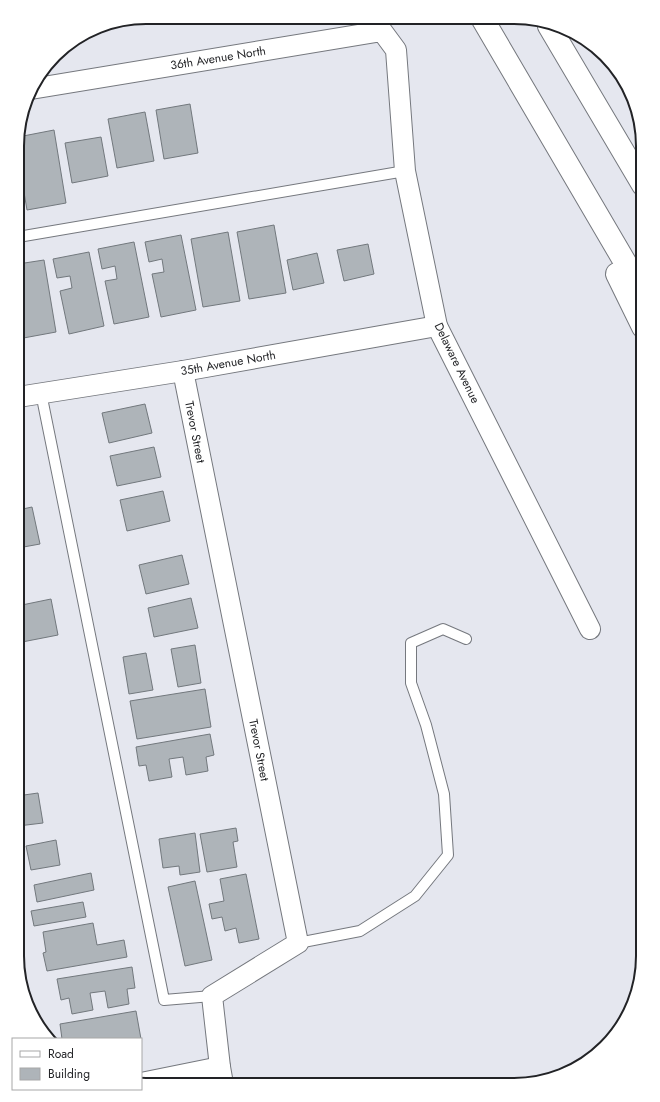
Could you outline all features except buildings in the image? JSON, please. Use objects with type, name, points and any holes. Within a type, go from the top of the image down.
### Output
[{"type":"highway","points":[[485,24],[636,281]]},
{"type":"highway","points":[[551,30],[636,173]]},
{"type":"highway","points":[[539,117],[636,313]]},
{"type":"street","name":"36th Avenue North","points":[[39,87],[382,31],[396,50]]},
{"type":"street","name":"Delaware Avenue","points":[[396,50],[405,171],[437,326],[590,629]]},
{"type":"street","name":"35th Avenue North","points":[[24,396],[183,371],[437,326]]},
{"type":"street","name":"Trevor Street","points":[[183,371],[298,943]]},
{"type":"street","points":[[198,1078],[221,1076],[212,996],[298,943]]},
{"type":"lane","points":[[24,236],[405,171]]},
{"type":"lane","points":[[41,393],[164,1000],[212,996]]},
{"type":"lane","points":[[298,943],[360,931],[415,896],[448,855],[444,794],[426,725],[411,683],[411,643],[443,629],[466,639]]}]
